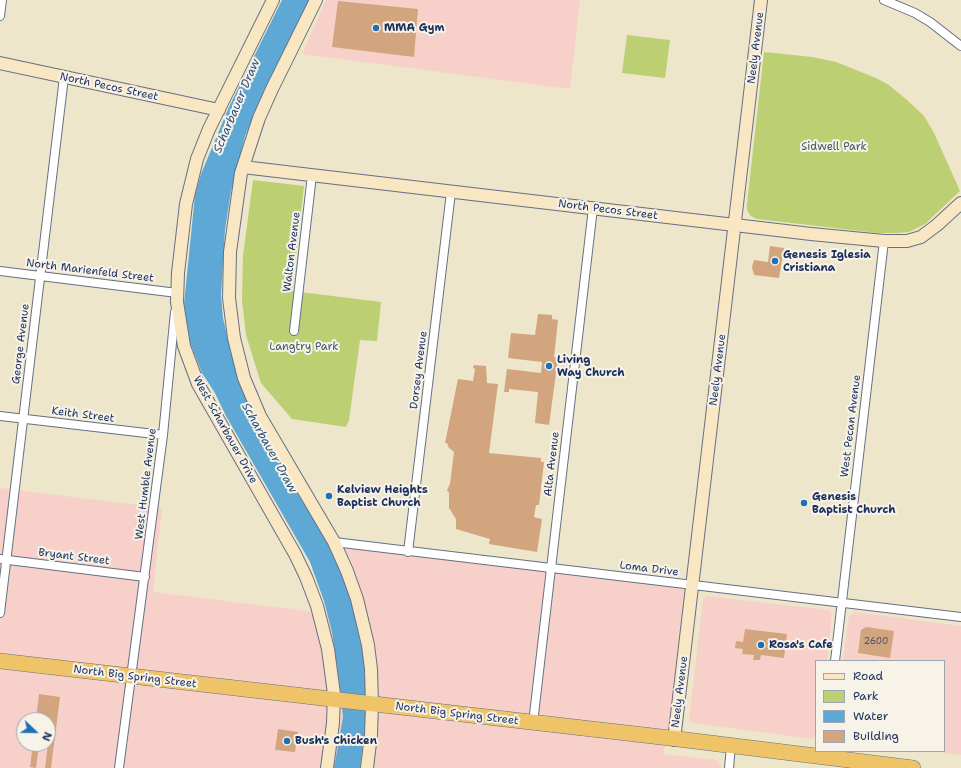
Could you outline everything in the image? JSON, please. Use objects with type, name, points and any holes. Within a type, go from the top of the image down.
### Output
[{"type":"highway","name":"North Big Spring Street","points":[[0,661],[674,740],[824,754],[864,765],[913,768]]},
{"type":"street","points":[[0,16],[2,0]]},
{"type":"street","name":"West Scharbauer Drive","points":[[273,0],[219,110],[197,159],[186,204],[177,293],[181,331],[186,352],[198,384],[289,542],[308,582],[317,606],[325,637],[334,700],[333,729],[327,768]]},
{"type":"street","points":[[316,0],[259,118],[240,178],[230,252],[229,276],[231,318],[239,358],[248,388],[260,416],[334,542],[354,588],[364,627],[371,669],[371,735],[367,768]]},
{"type":"street","name":"Neely Avenue","points":[[674,740],[762,0]]},
{"type":"street","points":[[884,0],[915,13],[930,22],[961,46]]},
{"type":"street","name":"North Pecos Street","points":[[0,63],[219,110]]},
{"type":"street","name":"George Avenue","points":[[0,613],[3,560],[23,419],[64,77]]},
{"type":"street","name":"North Pecos Street","points":[[243,167],[735,225],[900,242],[913,240],[920,237],[937,225],[961,203]]},
{"type":"street","name":"Walton Avenue","points":[[294,331],[312,175]]},
{"type":"street","name":"Dorsey Avenue","points":[[408,552],[451,192]]},
{"type":"street","name":"Alta Avenue","points":[[533,723],[593,208]]},
{"type":"street","name":"West Pecan Avenue","points":[[835,660],[884,241]]},
{"type":"street","name":"North Marienfeld Street","points":[[0,272],[177,293]]},
{"type":"street","name":"West Humble Avenue","points":[[119,768],[163,435],[177,293]]},
{"type":"street","name":"Keith Street","points":[[0,416],[163,435]]},
{"type":"street","name":"Loma Drive","points":[[334,542],[961,617]]},
{"type":"street","name":"Bryant Street","points":[[3,560],[145,578]]},
{"type":"street","points":[[729,768],[731,746]]},
{"type":"shaded area","points":[[326,0],[580,0],[570,89],[302,54]]},
{"type":"shaded area","points":[[0,488],[162,508],[153,592],[339,615],[312,541],[693,586],[685,657],[663,754],[716,760],[721,765],[720,768],[0,768]]},
{"type":"shaded area","points":[[707,596],[829,610],[832,614],[827,660],[815,660],[815,738],[812,739],[692,723],[689,720],[703,599]]},
{"type":"shaded area","points":[[855,612],[961,626],[961,755],[938,752],[945,752],[945,660],[843,660],[849,616]]},
{"type":"green space","points":[[627,35],[670,40],[665,78],[622,73]]},
{"type":"green space","name":"Sidwell Park","points":[[764,52],[812,57],[836,62],[876,78],[889,85],[924,116],[934,133],[960,191],[925,224],[909,232],[877,233],[757,219],[751,216],[747,210],[747,204]]},
{"type":"green space","name":"Langtry Park","points":[[253,180],[304,186],[292,291],[381,302],[377,341],[360,340],[349,420],[346,427],[292,419],[261,383],[246,335],[242,301],[243,256]]},
{"type":"water","name":"Scharbauer Draw","points":[[282,0],[311,0],[262,95],[245,136],[231,191],[225,230],[221,295],[223,318],[229,344],[247,400],[259,427],[300,498],[329,543],[350,597],[363,654],[365,681],[366,717],[360,768],[334,768],[343,717],[339,679],[332,632],[324,601],[310,562],[226,416],[215,393],[202,373],[190,342],[184,304],[195,195],[201,174],[229,107]]},
{"type":"building","name":"MMA Gym","points":[[338,1],[418,9],[414,57],[332,47]]},
{"type":"building","name":"Genesis Iglesia Cristiana","points":[[770,246],[784,248],[779,278],[754,275],[752,267],[754,260],[768,262]]},
{"type":"building","name":"Living Way Church","points":[[538,314],[552,315],[552,319],[558,320],[554,357],[558,358],[549,425],[535,423],[538,392],[509,389],[509,392],[504,392],[507,369],[541,373],[542,362],[508,358],[511,333],[535,335]]},
{"type":"building","name":"Kelview Heights Baptist Church","points":[[474,365],[486,366],[487,383],[498,384],[489,453],[541,458],[541,462],[544,462],[539,505],[536,505],[534,517],[542,519],[537,552],[489,544],[490,539],[456,529],[456,519],[449,508],[449,493],[447,490],[450,484],[454,452],[449,448],[447,443],[445,443],[458,379],[473,381],[475,369],[473,368]]},
{"type":"building","points":[[866,627],[894,631],[890,658],[858,653],[861,630]]},
{"type":"building","name":"Rosa's Cafe","points":[[745,629],[787,634],[784,658],[761,655],[760,660],[753,660],[754,655],[742,654],[743,649],[735,648],[736,641],[743,642]]},
{"type":"building","points":[[39,694],[60,697],[56,729],[56,712],[37,712]]},
{"type":"building","name":"Bush's Chicken","points":[[278,729],[298,732],[295,752],[275,750]]},
{"type":"building","points":[[32,752],[38,752],[36,768],[30,767]]},
{"type":"building","points":[[47,752],[53,752],[51,768],[45,768]]},
{"type":"place","name":"MMA Gym","points":[[376,28]]},
{"type":"place","name":"Genesis Iglesia Cristiana","points":[[775,261]]},
{"type":"place","name":"Living Way Church","points":[[549,366]]},
{"type":"place","name":"Kelview Heights Baptist Church","points":[[329,496]]},
{"type":"place","name":"Genesis Baptist Church","points":[[804,503]]},
{"type":"place","name":"Rosa's Cafe","points":[[761,645]]},
{"type":"place","name":"Bush's Chicken","points":[[287,741]]}]
